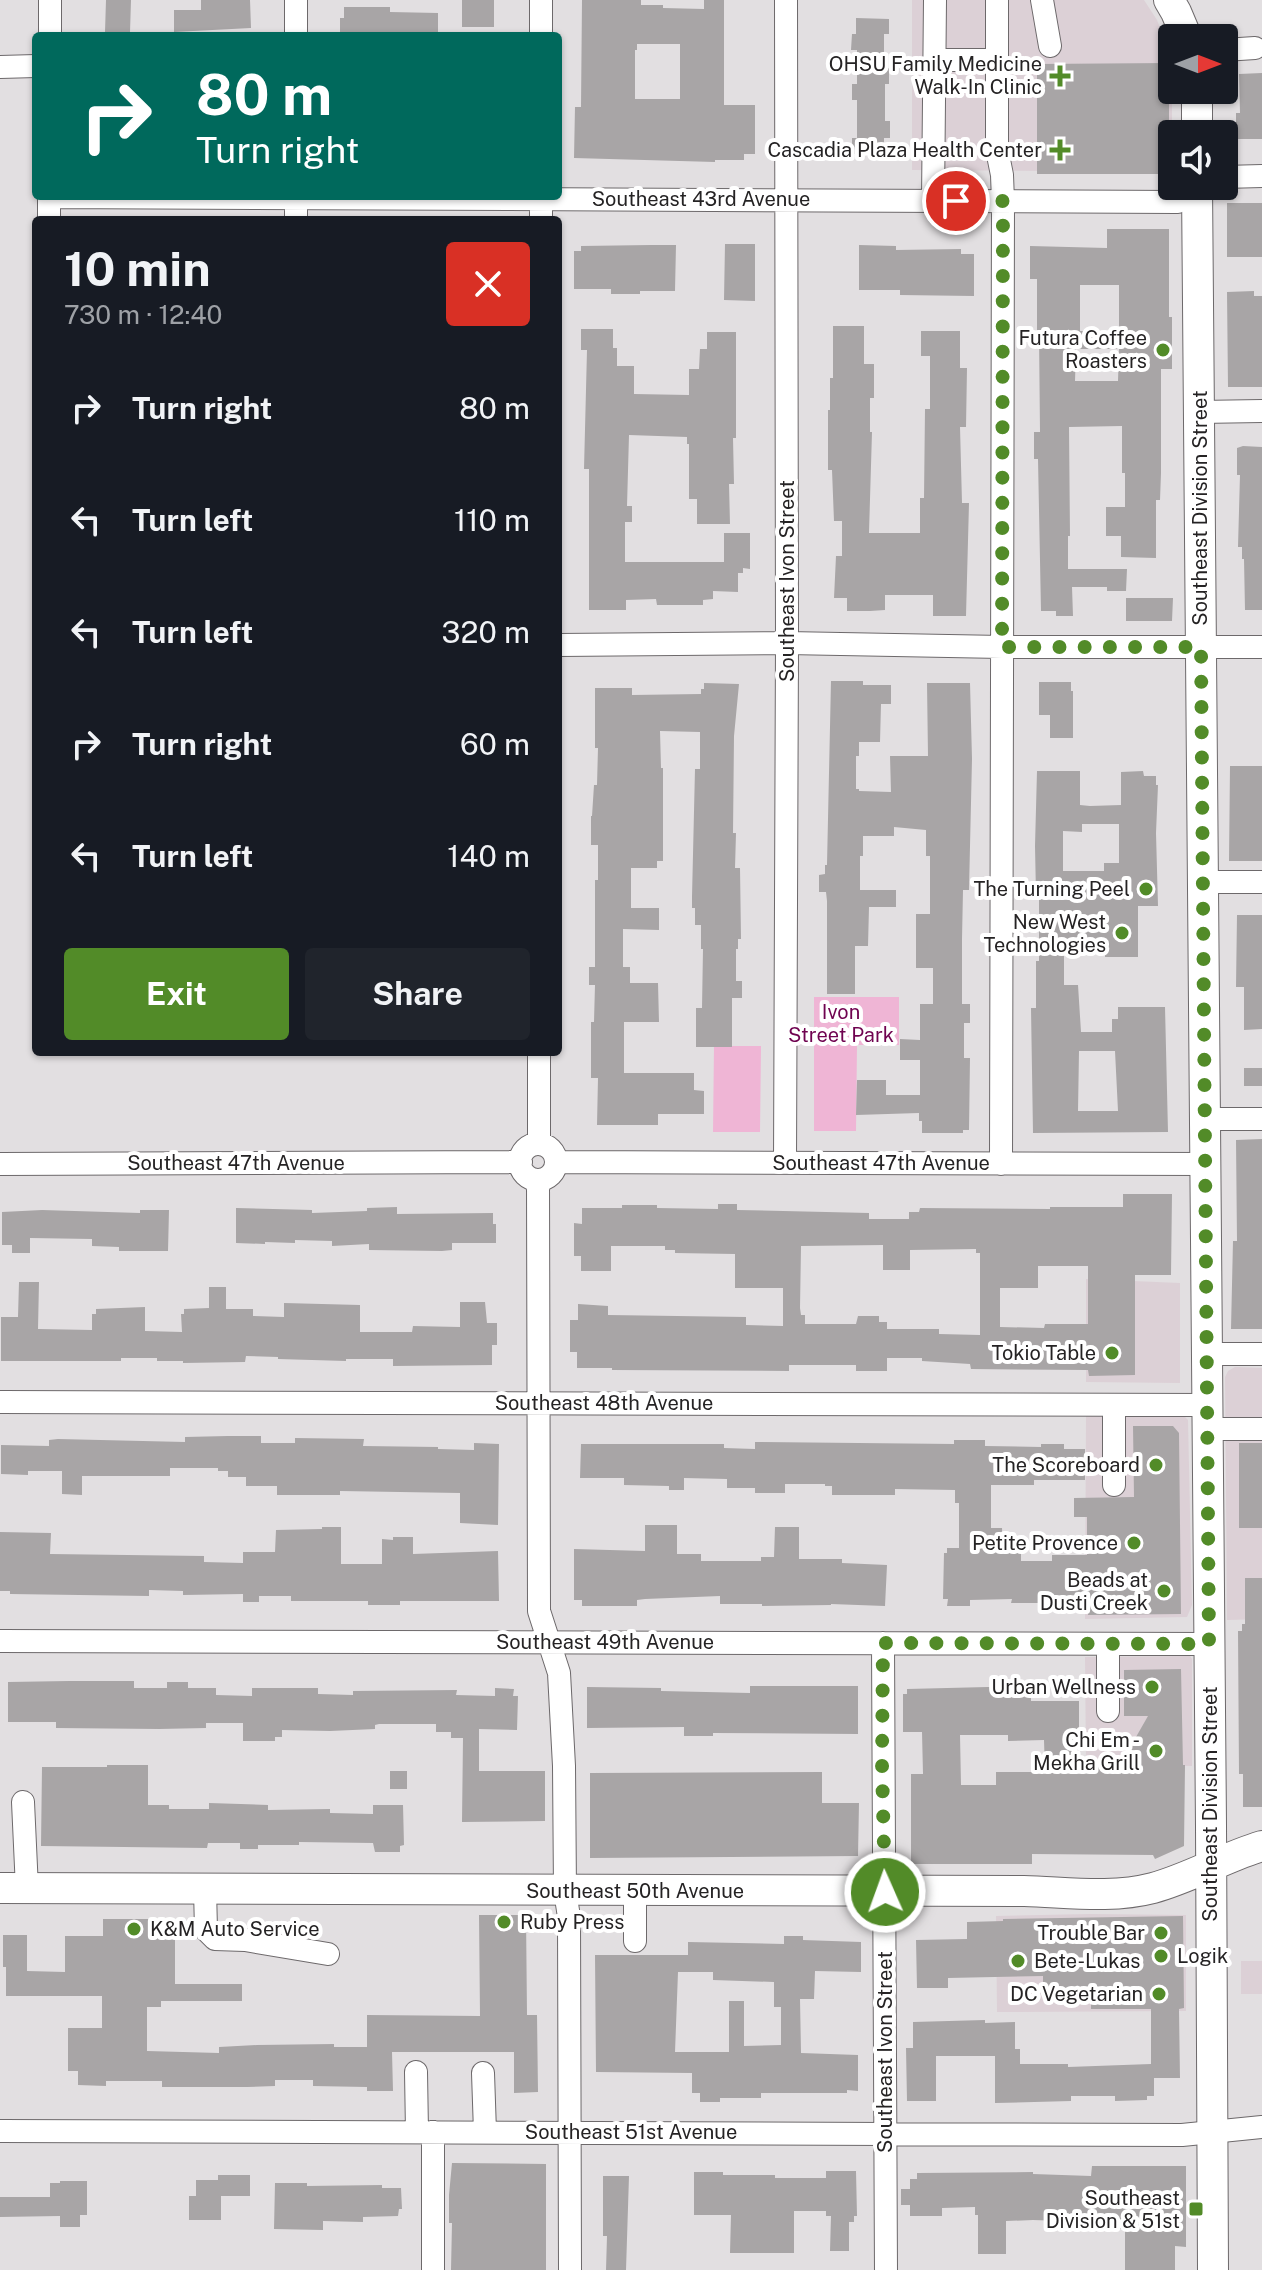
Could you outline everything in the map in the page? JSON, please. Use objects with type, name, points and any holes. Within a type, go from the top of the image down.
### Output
[{"type":"main road","points":[[1169,0],[1180,24]]},
{"type":"main road","name":"Southeast Division Street","points":[[1206,200],[1199,412],[1213,2270]]},
{"type":"main road","name":"Southeast 50th Avenue","points":[[13,1888],[1130,1892],[1169,1883],[1262,1846]]},
{"type":"street","points":[[50,0],[50,32]]},
{"type":"street","points":[[296,0],[296,32]]},
{"type":"street","points":[[541,0],[541,32]]},
{"type":"street","name":"Southeast Ivon Street","points":[[785,1163],[786,0]]},
{"type":"street","points":[[933,201],[935,0]]},
{"type":"street","points":[[997,0],[997,150],[1003,201],[1001,1164]]},
{"type":"street","points":[[1042,0],[1050,46]]},
{"type":"street","points":[[1238,49],[1255,48]]},
{"type":"street","points":[[934,60],[997,60]]},
{"type":"street","points":[[0,67],[32,66]]},
{"type":"street","name":"Southeast 43rd Avenue","points":[[1238,180],[1262,176]]},
{"type":"street","name":"Southeast 43rd Avenue","points":[[159,200],[296,205],[541,205],[786,199],[1181,200]]},
{"type":"street","points":[[1199,412],[1262,411]]},
{"type":"street","points":[[562,645],[787,643],[1262,647]]},
{"type":"street","points":[[1203,882],[1262,882]]},
{"type":"street","points":[[539,1056],[539,1144]]},
{"type":"street","points":[[1205,1119],[1262,1119]]},
{"type":"street","points":[[539,1144],[551,1149],[556,1162],[550,1175],[538,1180],[526,1174],[521,1162],[525,1150],[539,1144]]},
{"type":"street","name":"Southeast 47th Avenue","points":[[0,1164],[521,1162]]},
{"type":"street","name":"Southeast 47th Avenue","points":[[556,1162],[1206,1164]]},
{"type":"street","points":[[538,1180],[539,1611],[559,1673],[564,1766],[565,1891],[569,1917],[570,2270]]},
{"type":"street","points":[[1207,1354],[1262,1354]]},
{"type":"street","name":"Southeast 48th Avenue","points":[[0,1402],[1114,1405],[1208,1417],[1262,1429]]},
{"type":"street","points":[[1114,1405],[1114,1485]]},
{"type":"street","name":"Southeast 49th Avenue","points":[[0,1641],[1209,1644]]},
{"type":"street","name":"Southeast Ivon Street","points":[[883,1643],[886,2270]]},
{"type":"street","points":[[1108,1644],[1108,1711]]},
{"type":"street","points":[[13,1888],[23,1802]]},
{"type":"street","points":[[205,1889],[206,1930],[215,1939],[245,1940],[328,1954]]},
{"type":"street","points":[[635,1891],[635,1941]]},
{"type":"street","points":[[416,2072],[425,2132],[433,2270]]},
{"type":"street","points":[[483,2073],[485,2132]]},
{"type":"street","name":"Southeast 51st Avenue","points":[[0,2131],[1182,2135],[1262,2127]]},
{"type":"shaded area","points":[[912,0],[1144,0],[1159,24],[1158,104],[1172,104],[1172,120],[1158,120],[1158,172],[912,170]]},
{"type":"shaded area","points":[[1086,1279],[1180,1283],[1180,1383],[1086,1382]]},
{"type":"shaded area","points":[[1235,1367],[1262,1368],[1262,1619],[1227,1620],[1225,1377]]},
{"type":"shaded area","points":[[1086,1416],[1184,1416],[1188,1420],[1192,1605],[1187,1617],[1085,1619]]},
{"type":"shaded area","points":[[1190,1656],[1192,1766],[1086,1764],[1085,1657]]},
{"type":"shaded area","points":[[1186,1915],[1186,2011],[997,2012],[996,1916]]},
{"type":"shaded area","points":[[1241,1961],[1262,1961],[1262,1994],[1241,1994]]},
{"type":"green space","name":"Ivon Street Park","points":[[814,997],[899,997],[899,1045],[857,1045],[856,1131],[814,1131]]},
{"type":"green space","name":"Ivon Street Park","points":[[714,1046],[761,1046],[760,1132],[713,1132]]},
{"type":"building","points":[[106,0],[131,0],[130,32],[105,32]]},
{"type":"building","points":[[201,0],[250,0],[251,28],[174,32],[174,10],[201,10]]},
{"type":"building","points":[[462,0],[494,0],[494,27],[462,27]]},
{"type":"building","points":[[582,0],[641,0],[641,5],[704,9],[704,0],[724,0],[724,105],[755,105],[755,154],[744,154],[744,160],[715,162],[574,158],[575,107],[581,107]],"holes":[[[637,44],[680,44],[680,99],[635,99]]]},
{"type":"building","points":[[344,7],[390,7],[390,12],[438,13],[438,32],[340,32],[340,18],[344,18]]},
{"type":"building","points":[[856,18],[889,19],[889,34],[884,34],[884,68],[889,68],[889,84],[885,84],[885,121],[890,121],[890,138],[884,138],[884,154],[852,154],[852,138],[857,138],[857,100],[852,100],[852,84],[857,84],[857,50],[851,50],[852,34],[856,34]]},
{"type":"building","points":[[1158,63],[1158,104],[1169,104],[1169,120],[1158,120],[1158,174],[1037,174],[1037,64]]},
{"type":"building","points":[[1262,73],[1262,139],[1238,139],[1239,74]]},
{"type":"building","points":[[1227,203],[1262,203],[1262,257],[1227,257]]},
{"type":"building","points":[[1107,229],[1169,229],[1172,369],[1161,369],[1161,473],[1160,500],[1156,500],[1156,558],[1121,557],[1121,536],[1106,536],[1106,507],[1125,507],[1122,426],[1069,427],[1068,569],[1127,569],[1126,591],[1107,591],[1107,587],[1072,587],[1073,616],[1056,616],[1056,611],[1041,611],[1038,459],[1034,459],[1034,432],[1040,432],[1039,333],[1037,279],[1030,279],[1030,246],[1107,248]],"holes":[[[1080,285],[1119,285],[1119,331],[1080,331]],[[1076,349],[1119,349],[1118,381],[1075,381]]]},
{"type":"building","points":[[725,244],[755,244],[755,301],[724,300]]},
{"type":"building","points":[[676,245],[675,291],[611,294],[611,289],[574,289],[574,251],[581,251],[581,246]]},
{"type":"building","points":[[859,245],[896,246],[896,250],[961,249],[961,254],[974,254],[974,296],[900,295],[900,290],[859,290]]},
{"type":"building","points":[[1254,291],[1254,296],[1262,296],[1262,387],[1228,387],[1227,292]]},
{"type":"building","points":[[833,326],[864,326],[864,364],[874,364],[874,398],[870,398],[869,533],[920,533],[920,498],[924,498],[925,409],[930,409],[930,356],[921,356],[921,331],[960,331],[960,368],[967,368],[966,427],[960,427],[962,503],[969,503],[966,616],[933,616],[933,595],[885,595],[885,610],[870,611],[847,611],[847,598],[834,598],[836,556],[842,556],[842,521],[834,521],[832,470],[828,470]]},
{"type":"building","points":[[581,329],[613,329],[617,366],[634,366],[634,394],[689,395],[689,369],[699,369],[700,349],[707,349],[707,332],[736,332],[736,438],[733,438],[734,484],[729,484],[730,524],[697,524],[697,499],[689,499],[687,437],[629,435],[627,506],[632,506],[632,522],[625,522],[625,562],[724,562],[724,533],[750,533],[750,569],[743,568],[743,573],[738,573],[738,592],[713,591],[713,599],[703,600],[703,605],[657,605],[656,599],[626,600],[626,610],[589,610],[589,469],[584,469],[587,350],[581,350]]},
{"type":"building","points":[[1262,447],[1262,610],[1245,610],[1244,559],[1242,547],[1238,547],[1240,475],[1237,475],[1237,448]]},
{"type":"building","points":[[1126,598],[1173,598],[1172,621],[1126,621]]},
{"type":"building","points":[[831,681],[891,685],[891,704],[881,704],[880,742],[859,742],[856,789],[891,792],[890,756],[928,756],[927,683],[970,683],[969,890],[963,890],[962,939],[962,1004],[970,1004],[970,1023],[964,1023],[964,1058],[970,1058],[969,1130],[963,1130],[963,1133],[922,1133],[919,1113],[856,1115],[857,1080],[886,1080],[886,1095],[920,1095],[920,1060],[900,1060],[900,1039],[920,1040],[920,1004],[933,1004],[933,968],[916,968],[916,914],[930,914],[930,856],[926,856],[926,830],[894,827],[894,836],[863,836],[860,890],[896,890],[896,907],[869,907],[868,946],[855,946],[855,994],[827,994],[827,901],[826,892],[819,892],[819,875],[825,874],[827,865]]},
{"type":"building","points":[[1039,682],[1071,682],[1073,738],[1050,738],[1050,715],[1039,715]]},
{"type":"building","points":[[704,683],[739,684],[734,736],[733,833],[736,833],[735,868],[740,868],[741,939],[738,939],[736,949],[736,981],[742,981],[742,998],[732,998],[732,1047],[696,1047],[696,1008],[702,1008],[703,949],[701,925],[695,925],[692,897],[695,769],[700,769],[700,732],[660,731],[663,861],[657,861],[657,868],[631,868],[631,908],[659,908],[659,930],[623,929],[623,967],[630,967],[630,983],[658,983],[659,1022],[624,1022],[624,1073],[694,1073],[694,1090],[704,1091],[704,1114],[658,1114],[658,1125],[597,1125],[598,1078],[591,1078],[591,1022],[594,1022],[595,985],[589,985],[589,967],[595,967],[595,880],[598,880],[598,845],[591,845],[598,748],[595,748],[595,688],[632,688],[632,695],[701,694]]},
{"type":"building","points":[[1230,766],[1262,766],[1262,861],[1229,861]]},
{"type":"building","points":[[1037,771],[1080,771],[1080,805],[1090,806],[1121,805],[1121,772],[1143,771],[1144,776],[1156,776],[1158,906],[1138,906],[1138,957],[1105,957],[1105,952],[1064,951],[1064,985],[1078,985],[1081,1032],[1112,1032],[1112,1019],[1118,1019],[1118,1007],[1165,1007],[1168,1132],[1033,1133],[1031,1008],[1036,1008],[1036,961],[1039,961],[1035,846]],"holes":[[[1082,824],[1119,824],[1119,863],[1104,863],[1104,871],[1063,871],[1063,831],[1082,832]],[[1079,1051],[1115,1051],[1118,1111],[1078,1111]]]},
{"type":"building","points":[[1237,915],[1262,915],[1262,1029],[1244,1030],[1244,987],[1236,987]]},
{"type":"building","points":[[1244,1068],[1262,1068],[1262,1086],[1244,1086]]},
{"type":"building","points":[[1262,1139],[1262,1329],[1231,1329],[1233,1241],[1237,1241],[1236,1140]]},
{"type":"building","points":[[1123,1194],[1172,1194],[1171,1275],[1135,1275],[1135,1375],[1089,1376],[1088,1370],[971,1369],[970,1364],[922,1361],[922,1358],[887,1358],[887,1371],[856,1371],[856,1365],[789,1365],[789,1371],[612,1370],[577,1368],[577,1352],[570,1352],[570,1320],[578,1320],[578,1304],[608,1306],[608,1315],[746,1317],[746,1325],[783,1326],[783,1288],[735,1288],[735,1254],[675,1253],[675,1250],[665,1250],[665,1246],[611,1246],[611,1271],[581,1271],[581,1256],[574,1256],[574,1223],[582,1224],[582,1208],[657,1205],[657,1208],[718,1209],[718,1204],[737,1204],[737,1210],[869,1213],[869,1219],[909,1219],[909,1212],[919,1212],[920,1208],[1123,1207]],"holes":[[[883,1245],[883,1270],[910,1270],[910,1250],[976,1249],[976,1253],[980,1253],[980,1335],[939,1334],[939,1329],[887,1329],[887,1322],[879,1322],[879,1316],[858,1316],[856,1324],[805,1324],[805,1315],[801,1315],[800,1308],[801,1246]],[[1038,1266],[1088,1266],[1088,1324],[1045,1324],[1044,1328],[1000,1327],[1000,1288],[1038,1288]]]},
{"type":"building","points":[[397,1207],[397,1214],[493,1213],[496,1243],[452,1243],[452,1250],[442,1251],[369,1250],[369,1244],[332,1246],[332,1241],[236,1243],[236,1208],[312,1210],[312,1213]]},
{"type":"building","points":[[140,1210],[169,1210],[168,1251],[119,1251],[119,1247],[92,1246],[92,1239],[30,1238],[30,1253],[12,1253],[12,1245],[2,1245],[2,1212],[140,1213]]},
{"type":"building","points":[[19,1282],[39,1282],[38,1329],[92,1330],[92,1314],[96,1314],[96,1309],[145,1307],[145,1331],[182,1332],[181,1314],[184,1314],[184,1309],[209,1308],[209,1287],[226,1287],[226,1309],[253,1309],[253,1316],[284,1317],[284,1303],[360,1305],[360,1332],[412,1332],[413,1326],[460,1327],[460,1302],[485,1302],[487,1323],[497,1323],[497,1345],[492,1345],[492,1365],[393,1366],[393,1359],[346,1361],[246,1356],[245,1362],[183,1363],[157,1361],[157,1358],[1,1361],[1,1317],[18,1317]]},
{"type":"building","points":[[1133,1426],[1173,1426],[1179,1433],[1181,1614],[1088,1615],[1087,1603],[1011,1603],[1012,1599],[970,1600],[970,1606],[947,1606],[948,1599],[943,1599],[944,1553],[947,1553],[947,1548],[959,1548],[959,1503],[955,1503],[955,1490],[895,1489],[895,1495],[832,1495],[832,1486],[825,1484],[785,1484],[785,1493],[755,1493],[755,1488],[727,1488],[727,1479],[684,1478],[684,1490],[669,1490],[669,1486],[624,1485],[624,1478],[580,1478],[581,1444],[724,1444],[724,1448],[755,1449],[755,1442],[954,1444],[954,1440],[985,1440],[985,1446],[1041,1447],[1041,1444],[1064,1444],[1064,1449],[1085,1449],[1085,1480],[1034,1480],[1034,1485],[991,1485],[991,1528],[1002,1528],[1003,1551],[1021,1551],[1021,1561],[1052,1561],[1052,1555],[1087,1555],[1087,1517],[1074,1517],[1074,1498],[1134,1497]]},
{"type":"building","points":[[261,1436],[261,1443],[295,1443],[295,1438],[364,1439],[363,1446],[438,1449],[474,1450],[474,1443],[499,1444],[498,1525],[460,1523],[460,1493],[340,1491],[340,1495],[277,1495],[277,1486],[246,1486],[246,1477],[228,1477],[228,1471],[218,1471],[218,1468],[170,1468],[170,1476],[82,1476],[82,1495],[62,1494],[62,1471],[1,1474],[1,1445],[49,1446],[49,1440],[58,1439],[185,1442],[185,1437]]},
{"type":"building","points":[[1239,1443],[1262,1443],[1262,1528],[1239,1528]]},
{"type":"building","points":[[645,1525],[677,1525],[677,1554],[701,1554],[701,1561],[761,1561],[761,1557],[774,1557],[775,1527],[799,1527],[799,1559],[842,1559],[842,1563],[887,1565],[885,1606],[720,1604],[720,1596],[645,1599],[637,1600],[637,1606],[582,1606],[582,1600],[574,1600],[574,1549],[645,1551]]},
{"type":"building","points":[[341,1527],[341,1564],[382,1564],[382,1539],[393,1540],[393,1537],[413,1537],[413,1554],[498,1551],[499,1601],[400,1601],[400,1605],[368,1605],[368,1601],[291,1601],[291,1596],[259,1596],[259,1602],[243,1602],[243,1594],[183,1595],[183,1591],[149,1590],[149,1596],[10,1594],[10,1591],[0,1591],[0,1532],[51,1533],[50,1554],[204,1556],[204,1562],[243,1563],[243,1552],[275,1552],[276,1530]]},
{"type":"building","points":[[1245,1578],[1262,1578],[1262,1807],[1243,1807],[1243,1774],[1239,1774],[1238,1631],[1242,1631],[1242,1624],[1245,1624]]},
{"type":"building","points":[[1181,1669],[1184,1846],[1155,1859],[1153,1855],[1032,1854],[1032,1864],[911,1864],[911,1774],[923,1774],[922,1732],[903,1732],[903,1694],[907,1694],[907,1689],[1031,1686],[1031,1701],[1079,1701],[1079,1765],[1120,1765],[1148,1716],[1124,1716],[1124,1670]],"holes":[[[960,1735],[1008,1735],[1008,1741],[1044,1740],[1045,1772],[996,1772],[996,1785],[961,1785]]]},
{"type":"building","points":[[134,1681],[134,1688],[167,1688],[167,1682],[188,1682],[188,1688],[216,1688],[216,1695],[252,1696],[252,1688],[318,1688],[318,1694],[353,1695],[353,1691],[457,1690],[456,1695],[495,1696],[495,1688],[514,1689],[513,1696],[518,1696],[517,1730],[479,1729],[479,1771],[545,1771],[545,1821],[462,1822],[463,1738],[451,1738],[451,1732],[436,1732],[436,1724],[379,1724],[375,1725],[375,1729],[330,1731],[282,1730],[282,1737],[275,1737],[275,1741],[243,1741],[243,1723],[206,1723],[206,1728],[159,1729],[56,1728],[56,1722],[8,1722],[8,1682]]},
{"type":"building","points":[[750,1686],[858,1686],[858,1734],[713,1733],[713,1736],[684,1736],[684,1727],[587,1728],[587,1687],[750,1693]]},
{"type":"building","points":[[148,1765],[148,1805],[169,1805],[169,1809],[209,1809],[209,1803],[268,1805],[268,1810],[330,1809],[330,1813],[373,1814],[373,1805],[403,1805],[404,1845],[400,1846],[400,1852],[375,1852],[373,1843],[299,1842],[299,1845],[258,1845],[258,1849],[240,1849],[240,1843],[208,1843],[207,1848],[41,1846],[42,1767]]},
{"type":"building","points":[[390,1771],[407,1771],[407,1789],[390,1789]]},
{"type":"building","points":[[822,1772],[822,1803],[859,1803],[858,1856],[590,1858],[590,1773]]},
{"type":"building","points":[[479,1915],[526,1915],[527,2015],[537,2015],[538,2092],[514,2093],[514,2052],[392,2052],[393,2091],[313,2086],[313,2080],[275,2080],[275,2086],[247,2087],[162,2087],[162,2081],[106,2081],[106,2086],[78,2085],[78,2071],[68,2071],[68,2028],[102,2028],[102,1996],[6,1996],[3,1935],[27,1935],[27,1971],[65,1972],[65,1936],[103,1936],[103,1919],[175,1919],[175,1984],[242,1984],[242,2001],[161,2001],[161,2007],[147,2007],[147,2051],[219,2053],[219,2047],[257,2045],[367,2047],[367,2015],[480,2016]]},
{"type":"building","points":[[1183,1916],[1184,2008],[1179,2009],[1180,2078],[1154,2078],[1154,2096],[1147,2096],[1147,2100],[1115,2101],[1115,2096],[1071,2096],[1071,2101],[995,2103],[995,2056],[936,2056],[936,2101],[907,2101],[906,2048],[913,2048],[913,2022],[1015,2022],[1015,2049],[1020,2049],[1020,2064],[1068,2064],[1068,2067],[1151,2064],[1151,2009],[1091,2009],[1091,1990],[1043,1990],[1043,1976],[948,1978],[948,1988],[917,1988],[916,1940],[967,1939],[967,1922]]},
{"type":"building","points":[[784,1936],[803,1936],[803,1940],[861,1942],[861,1972],[815,1971],[814,1999],[800,1999],[801,2053],[858,2055],[858,2091],[761,2093],[761,2098],[720,2098],[720,2102],[700,2102],[700,2093],[692,2093],[692,2073],[596,2072],[595,1955],[688,1955],[688,1942],[784,1944]],"holes":[[[678,1972],[713,1972],[713,1980],[774,1982],[774,2007],[781,2007],[781,2045],[744,2046],[744,2001],[729,2001],[729,2052],[675,2052]]]},
{"type":"building","points":[[452,2163],[546,2164],[546,2270],[451,2270],[449,2195]]},
{"type":"building","points":[[1092,2166],[1186,2166],[1186,2247],[1175,2246],[1175,2270],[1125,2270],[1125,2229],[1092,2229],[1092,2222],[1006,2221],[1006,2254],[978,2254],[978,2215],[975,2215],[975,2207],[942,2208],[942,2216],[910,2216],[910,2205],[901,2205],[901,2189],[910,2189],[910,2179],[917,2179],[917,2173],[1033,2172],[1091,2176]]},
{"type":"building","points":[[826,2171],[856,2171],[857,2216],[854,2216],[854,2222],[849,2222],[849,2251],[830,2251],[831,2216],[826,2216],[826,2211],[794,2211],[794,2253],[730,2253],[731,2215],[694,2215],[694,2172],[826,2178]]},
{"type":"building","points":[[218,2175],[250,2175],[250,2196],[221,2196],[221,2220],[189,2220],[189,2196],[196,2196],[196,2180],[218,2180]]},
{"type":"building","points":[[603,2176],[629,2176],[626,2270],[606,2270]]},
{"type":"building","points":[[87,2181],[87,2215],[80,2215],[80,2227],[60,2227],[60,2216],[0,2217],[0,2197],[50,2197],[50,2183]]},
{"type":"building","points":[[275,2183],[401,2188],[402,2209],[399,2209],[398,2216],[363,2217],[363,2222],[323,2221],[323,2230],[274,2229]]},
{"type":"place","name":"OHSU Family Medicine Walk-In Clinic","points":[[1060,76]]},
{"type":"place","name":"Cascadia Plaza Health Center","points":[[1060,150]]},
{"type":"place","name":"Futura Coffee Roasters","points":[[1163,350]]},
{"type":"place","name":"The Turning Peel","points":[[1146,889]]},
{"type":"place","name":"New West Technologies","points":[[1122,933]]},
{"type":"place","name":"Tokio Table","points":[[1112,1353]]},
{"type":"place","name":"The Scoreboard","points":[[1156,1465]]},
{"type":"place","name":"Petite Provence","points":[[1134,1543]]},
{"type":"place","name":"Beads at Dusti Creek","points":[[1164,1591]]},
{"type":"place","name":"Urban Wellness","points":[[1152,1687]]},
{"type":"place","name":"Chi Em - Mekha Grill","points":[[1156,1751]]},
{"type":"place","name":"Ruby Press","points":[[504,1922]]},
{"type":"place","name":"K&M Auto Service","points":[[134,1929]]},
{"type":"place","name":"Trouble Bar","points":[[1161,1933]]},
{"type":"place","name":"Logik","points":[[1161,1956]]},
{"type":"place","name":"Bete-Lukas","points":[[1018,1961]]},
{"type":"place","name":"DC Vegetarian","points":[[1159,1994]]},
{"type":"place","name":"Southeast Division & 51st","points":[[1196,2209]]},
{"type":"route","points":[[885,1892],[883,1643],[1209,1644],[1201,647],[1002,647],[1003,201],[956,201]]}]
